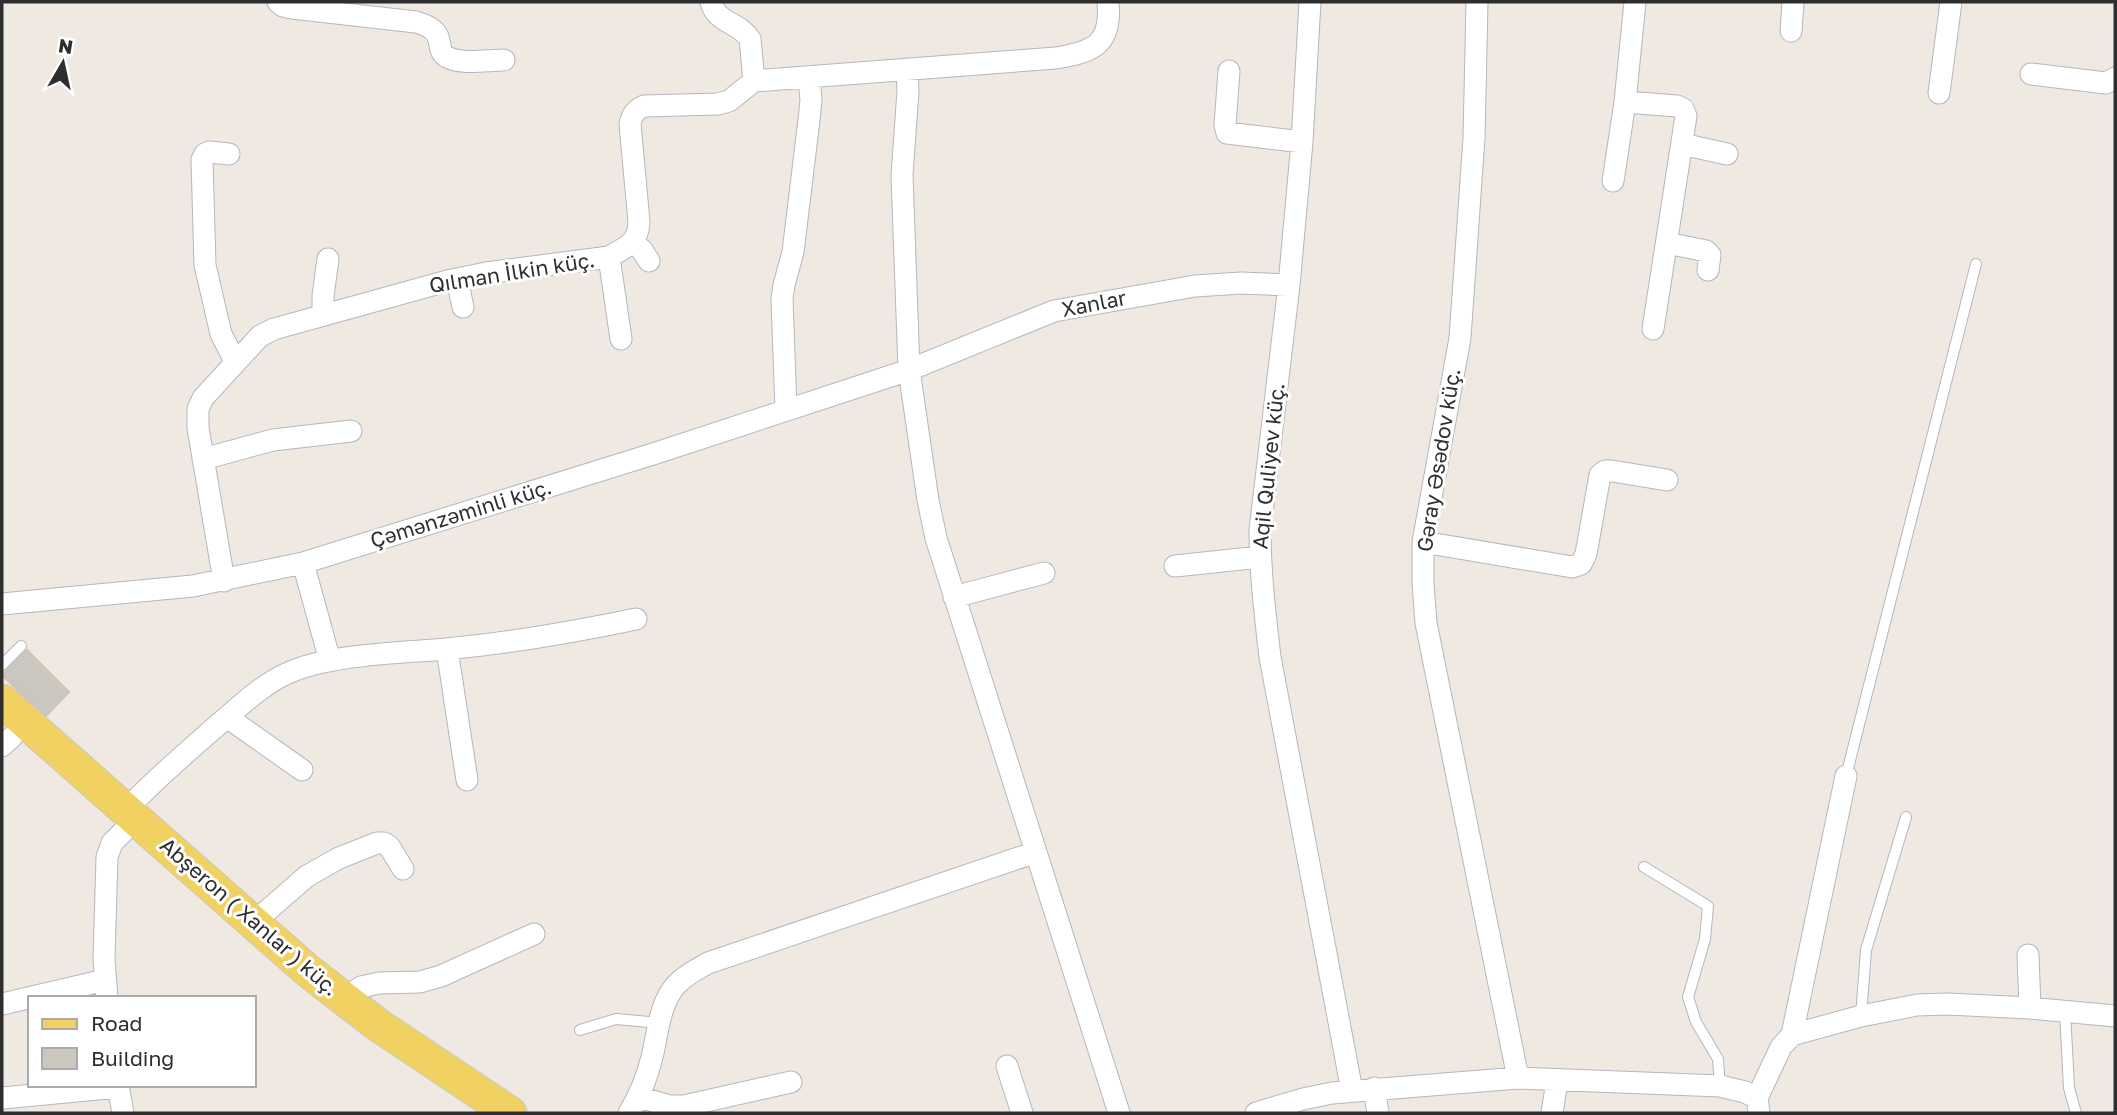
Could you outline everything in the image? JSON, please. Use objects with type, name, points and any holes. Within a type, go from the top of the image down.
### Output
[{"type":"main road","name":"Abşeron ( Xanlar ) küç.","points":[[2,701],[124,821],[344,999],[417,1052],[510,1113]]},
{"type":"main road","points":[[5,737],[124,821],[294,981],[343,1019],[481,1113]]},
{"type":"street","points":[[278,2],[292,8],[416,22],[435,30],[442,52],[447,57],[459,60],[504,60]]},
{"type":"street","points":[[711,2],[718,16],[746,33],[750,39],[754,81]]},
{"type":"street","points":[[649,261],[633,242],[638,233],[639,222],[630,124],[637,109],[652,104],[718,104],[729,101],[754,81],[1082,54],[1099,44],[1107,31],[1108,2]]},
{"type":"street","name":"Aqil Quliyev küç.","points":[[1310,2],[1302,142],[1289,285],[1260,530],[1260,557],[1270,657],[1352,1091]]},
{"type":"street","name":"Gəray Əsədov küç.","points":[[1477,2],[1474,138],[1460,338],[1423,542],[1423,584],[1426,623],[1518,1078]]},
{"type":"street","points":[[1613,181],[1625,102],[1635,2]]},
{"type":"street","points":[[1791,30],[1793,2]]},
{"type":"street","points":[[1938,93],[1951,2]]},
{"type":"street","points":[[907,69],[902,175],[909,370],[928,500],[936,538],[954,597],[1119,1113]]},
{"type":"street","points":[[1229,71],[1225,125],[1227,133],[1302,142]]},
{"type":"street","points":[[2031,75],[2106,83],[2115,78]]},
{"type":"street","points":[[786,410],[782,299],[793,252],[808,133],[811,100],[809,77]]},
{"type":"street","points":[[1625,102],[1677,106],[1683,109],[1686,116],[1653,330]]},
{"type":"street","points":[[1682,144],[1727,154]]},
{"type":"street","points":[[229,154],[209,152],[202,160],[204,251],[221,334],[235,361]]},
{"type":"street","name":"Qılman İlkin küç.","points":[[224,581],[198,428],[198,409],[203,398],[235,361],[266,332],[323,314],[457,279],[609,257],[633,242]]},
{"type":"street","points":[[1667,243],[1706,251],[1710,255],[1708,271]]},
{"type":"street","points":[[609,257],[621,339]]},
{"type":"street","points":[[323,314],[328,259]]},
{"type":"street","points":[[457,279],[463,307]]},
{"type":"street","name":"Xanlar","points":[[909,370],[1054,311],[1195,286],[1241,283],[1289,285]]},
{"type":"street","name":"Çəmənzəminli küç.","points":[[2,604],[158,590],[224,581],[303,563],[653,454],[909,370]]},
{"type":"street","points":[[203,459],[273,440],[351,430]]},
{"type":"street","points":[[1423,542],[1573,567],[1581,564],[1586,554],[1600,474],[1612,471],[1667,480]]},
{"type":"street","points":[[1175,566],[1260,557]]},
{"type":"street","points":[[303,563],[330,661]]},
{"type":"street","points":[[954,597],[1044,573]]},
{"type":"street","points":[[57,996],[106,989],[107,857],[124,821],[155,779],[265,686],[288,673],[330,661],[447,649],[575,631],[636,619]]},
{"type":"street","points":[[447,649],[467,780]]},
{"type":"street","points":[[227,717],[302,770]]},
{"type":"street","points":[[1256,1113],[1303,1099],[1374,1088],[1518,1078],[1720,1086],[1745,1092],[1758,1106],[1781,1047],[1792,1035],[1846,776]]},
{"type":"street","points":[[253,923],[315,871],[377,843],[389,846],[403,869]]},
{"type":"street","points":[[791,1082],[684,1106],[634,1105],[647,1078],[663,1009],[673,988],[684,976],[708,963],[1036,852]]},
{"type":"street","points":[[344,999],[361,987],[379,983],[420,982],[441,976],[534,934]]},
{"type":"street","points":[[2028,955],[2030,1008]]},
{"type":"street","points":[[2,1004],[28,1000]]},
{"type":"street","points":[[1792,1035],[1861,1016],[1917,1005],[2030,1008],[2115,1016]]},
{"type":"street","points":[[1006,1066],[1022,1113]]},
{"type":"street","points":[[1552,1113],[1557,1081]]},
{"type":"street","points":[[3,1098],[108,1087]]},
{"type":"street","points":[[118,1087],[122,1113]]},
{"type":"street","points":[[1374,1088],[1378,1113]]},
{"type":"lane","points":[[1846,776],[1976,264]]},
{"type":"lane","points":[[2,665],[21,646]]},
{"type":"lane","points":[[1861,1016],[1866,950],[1906,817]]},
{"type":"lane","points":[[1644,867],[1708,906],[1705,939],[1688,997],[1696,1022],[1718,1059],[1720,1086]]},
{"type":"lane","points":[[2064,1011],[2069,1088],[2076,1113]]},
{"type":"lane","points":[[580,1030],[616,1020],[660,1023]]},
{"type":"building","points":[[27,650],[69,692],[45,717],[2,675]]}]
